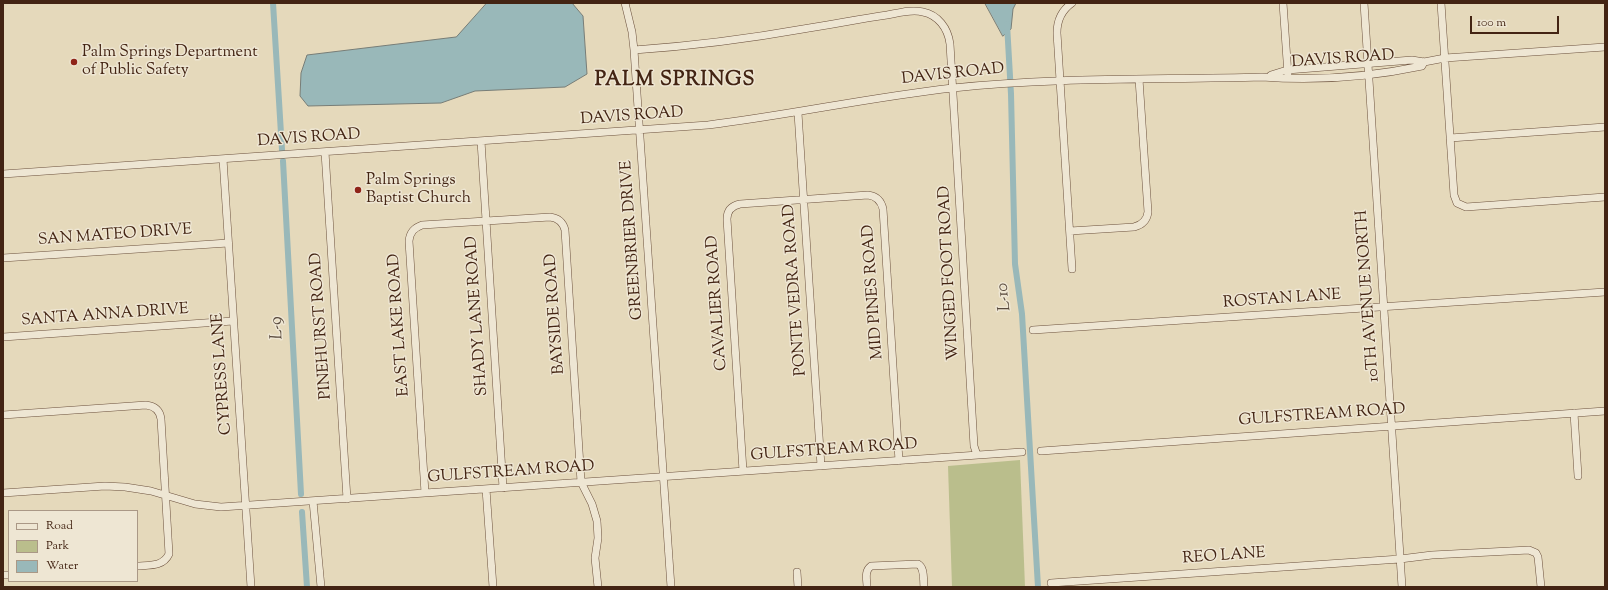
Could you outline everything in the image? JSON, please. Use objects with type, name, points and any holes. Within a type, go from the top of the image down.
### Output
[{"type":"street","name":"GREENBRIER DRIVE","points":[[625,3],[632,32],[634,50],[662,477],[671,587]]},
{"type":"street","points":[[1072,3],[1062,12],[1058,24],[1072,269]]},
{"type":"street","points":[[1283,3],[1288,79]]},
{"type":"street","name":"10TH AVENUE NORTH","points":[[1364,3],[1402,587]]},
{"type":"street","points":[[1441,3],[1454,195],[1457,202],[1466,206],[1605,198]]},
{"type":"street","name":"WINGED FOOT ROAD","points":[[634,50],[731,41],[866,18],[920,11],[936,18],[942,23],[947,31],[950,44],[974,446],[977,455]]},
{"type":"street","name":"DAVIS ROAD","points":[[1262,77],[1287,70],[1412,60],[1424,62],[1445,58],[1605,47]]},
{"type":"street","name":"DAVIS ROAD","points":[[3,174],[481,142],[708,125],[798,113],[872,99],[953,88],[1016,82],[1262,77],[1288,79],[1369,75],[1422,66],[1424,62]]},
{"type":"street","points":[[1070,231],[1134,227],[1142,224],[1147,216],[1139,79]]},
{"type":"street","name":"PONTE VEDRA ROAD","points":[[798,113],[821,466]]},
{"type":"street","points":[[1450,138],[1605,127]]},
{"type":"street","name":"SHADY LANE ROAD","points":[[481,142],[503,488]]},
{"type":"street","name":"PINEHURST ROAD","points":[[325,152],[347,499]]},
{"type":"street","name":"CYPRESS LANE","points":[[223,159],[251,587]]},
{"type":"street","name":"MID PINES ROAD","points":[[804,199],[868,195],[876,197],[882,204],[899,461]]},
{"type":"street","name":"CAVALIER ROAD","points":[[743,471],[727,215],[732,207],[740,204],[804,199]]},
{"type":"street","name":"BAYSIDE ROAD","points":[[486,221],[550,217],[558,219],[564,226],[581,482]]},
{"type":"street","name":"EAST LAKE ROAD","points":[[425,493],[409,237],[414,229],[422,225],[486,221]]},
{"type":"street","name":"SAN MATEO DRIVE","points":[[3,258],[228,243]]},
{"type":"street","name":"ROSTAN LANE","points":[[1033,330],[1605,292]]},
{"type":"street","name":"SANTA ANNA DRIVE","points":[[3,337],[234,321]]},
{"type":"street","points":[[3,415],[146,405],[155,408],[162,419],[169,554],[164,561],[160,563],[138,566]]},
{"type":"street","name":"GULFSTREAM ROAD","points":[[1041,451],[1605,411]]},
{"type":"street","points":[[1574,413],[1578,476]]},
{"type":"street","name":"GULFSTREAM ROAD","points":[[3,494],[115,486],[141,488],[179,500],[205,506],[246,505],[1022,452]]},
{"type":"street","points":[[581,482],[592,504],[597,521],[598,538],[595,558],[598,587]]},
{"type":"street","points":[[486,489],[493,587]]},
{"type":"street","points":[[313,501],[321,587]]},
{"type":"street","name":"REO LANE","points":[[1050,583],[1400,559],[1432,555],[1529,550],[1536,553],[1538,557],[1542,587]]},
{"type":"street","points":[[867,587],[866,572],[871,566],[918,564],[921,565],[923,571],[924,587]]},
{"type":"street","points":[[797,572],[798,587]]},
{"type":"green space","points":[[1020,460],[1025,587],[952,587],[948,466]]},
{"type":"water","points":[[487,3],[572,3],[583,16],[587,74],[565,87],[475,91],[441,103],[308,106],[300,96],[301,73],[307,55],[456,37]]},
{"type":"water","points":[[985,3],[1016,3],[1013,9],[1011,29],[1003,36]]},
{"type":"waterway","name":"L-9","points":[[273,3],[282,150]]},
{"type":"waterway","name":"L-10","points":[[1007,24],[1011,94],[1015,264],[1022,314],[1038,587]]},
{"type":"waterway","name":"L-9","points":[[283,161],[301,494]]},
{"type":"waterway","name":"L-9","points":[[302,512],[307,587]]},
{"type":"place","name":"Palm Springs Department of Public Safety","points":[[74,62]]},
{"type":"place","name":"Palm Springs Baptist Church","points":[[358,190]]},
{"type":"district","name":"PALM SPRINGS","points":[[675,82]]}]
